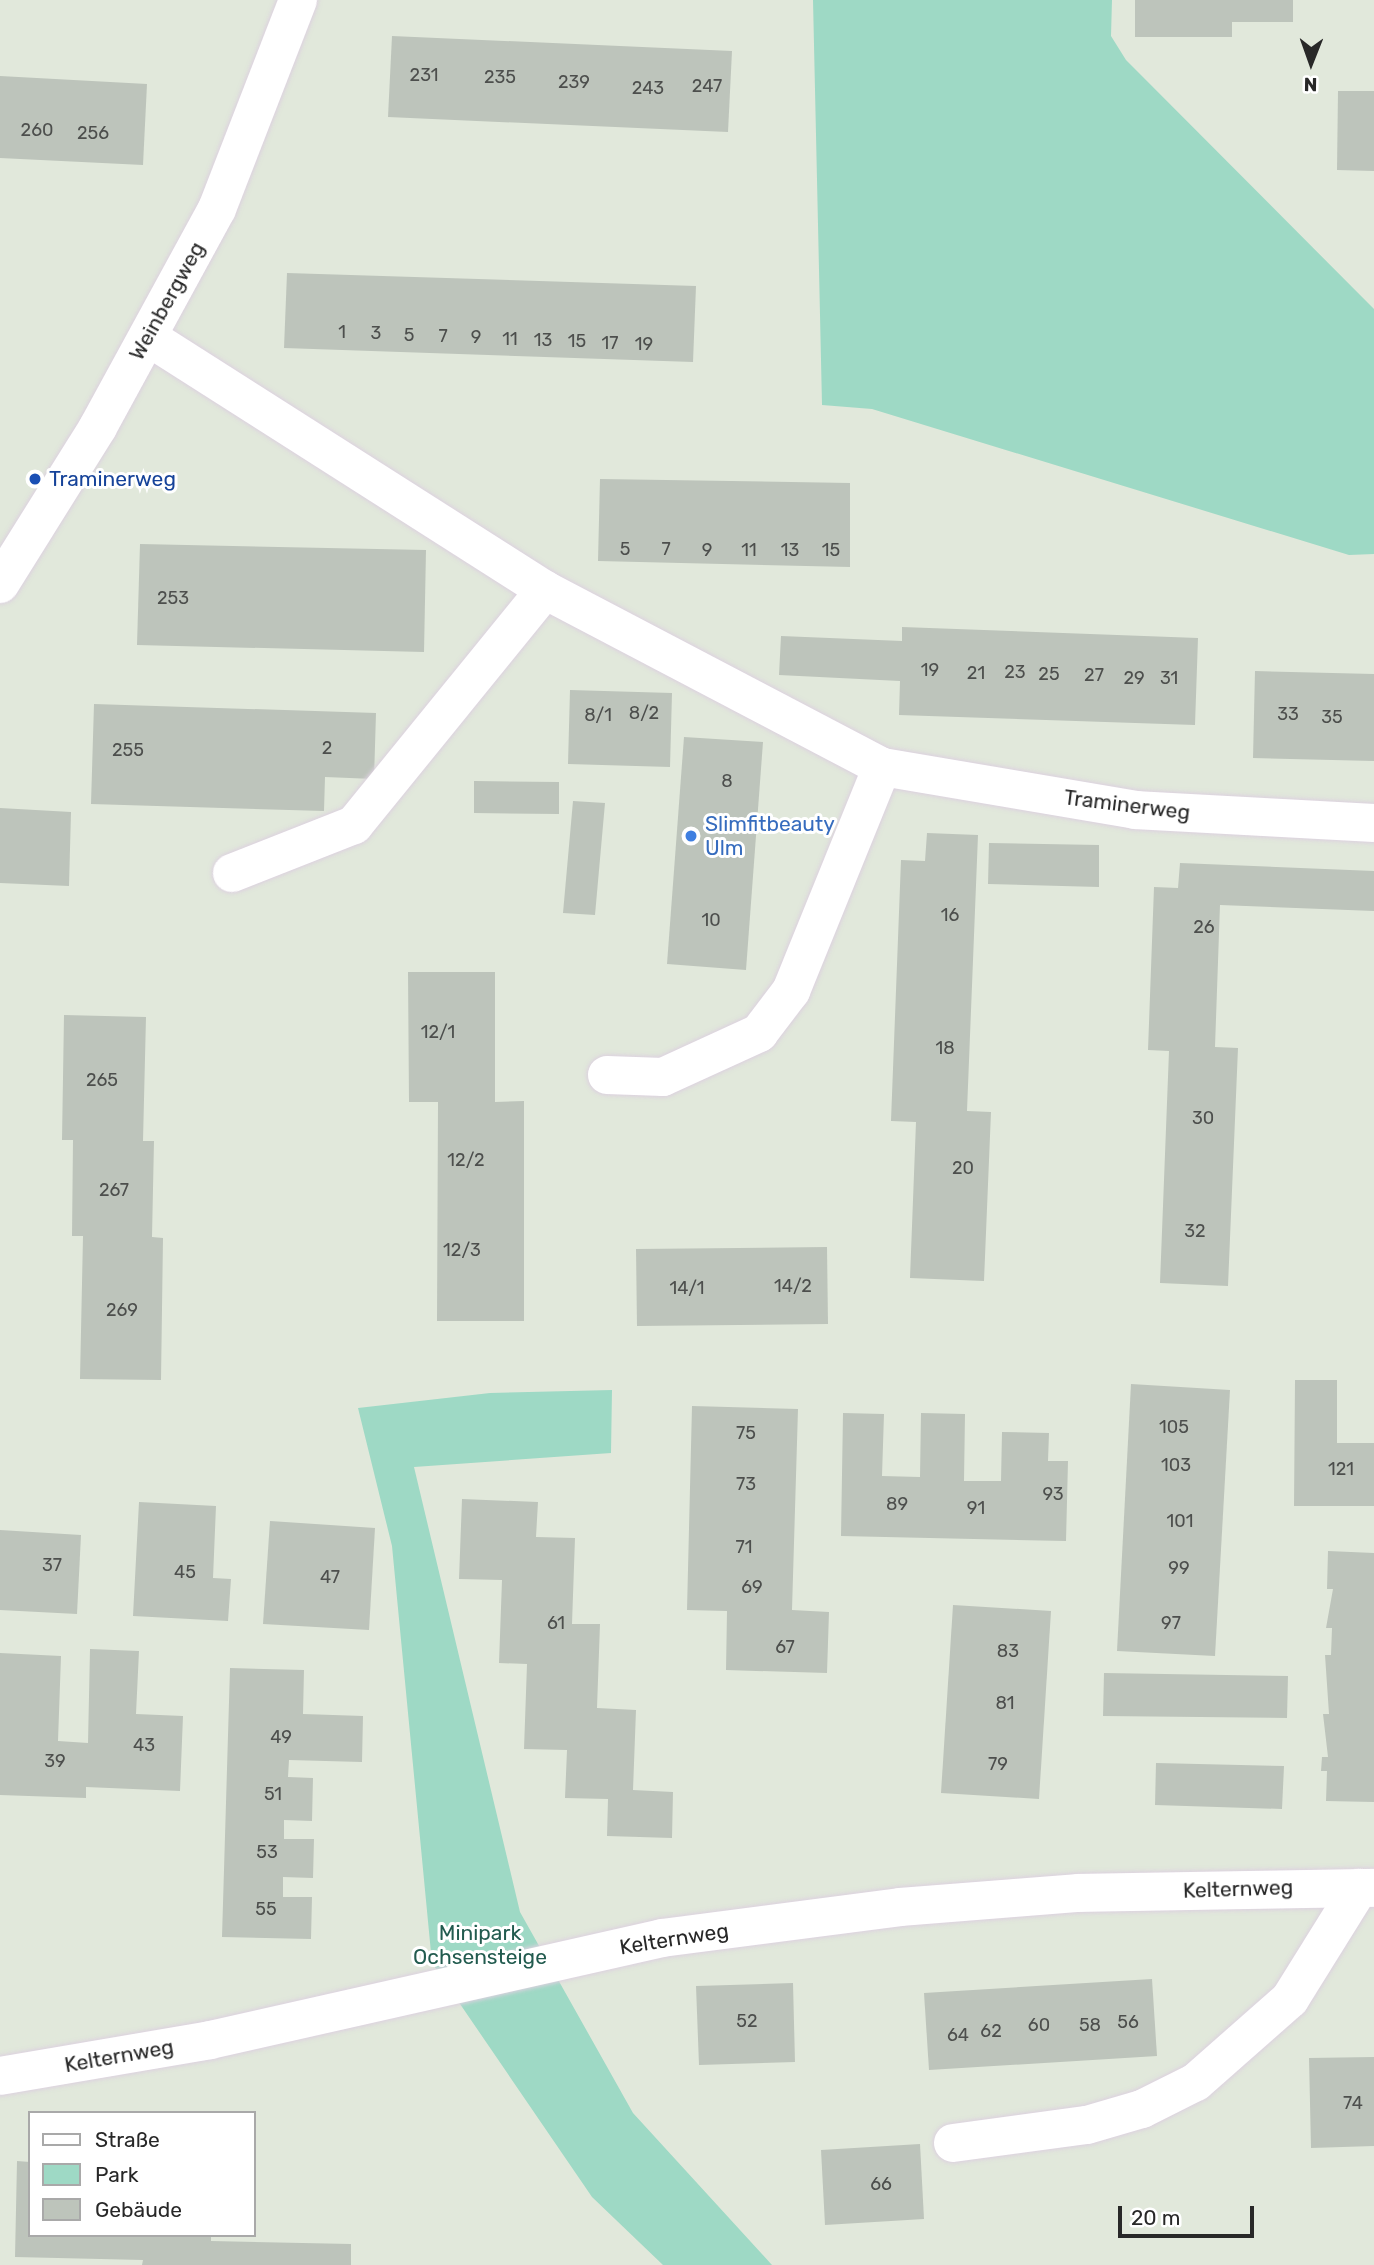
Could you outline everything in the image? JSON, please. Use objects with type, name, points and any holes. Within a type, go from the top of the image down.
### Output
[{"type":"street","name":"Weinbergweg","points":[[0,584],[148,337],[217,209],[298,0]]},
{"type":"street","name":"Traminerweg","points":[[148,337],[545,590],[882,766],[1135,810],[1374,823]]},
{"type":"street","points":[[232,873],[354,825],[545,590]]},
{"type":"street","points":[[607,1075],[663,1077],[759,1033],[792,991],[882,766]]},
{"type":"street","name":"Kelternweg","points":[[0,2076],[223,2037],[662,1938],[900,1907],[1079,1893],[1367,1888]]},
{"type":"street","name":"Kelternweg","points":[[953,2143],[1087,2125],[1142,2109],[1196,2082],[1290,1999],[1367,1888]]},
{"type":"green space","points":[[813,0],[1112,0],[1111,36],[1126,60],[1374,309],[1374,554],[1349,555],[872,409],[822,405]]},
{"type":"green space","name":"Minipark Ochsensteige","points":[[612,1390],[611,1453],[414,1467],[520,1912],[633,2113],[772,2265],[663,2265],[592,2197],[432,1963],[392,1546],[358,1408],[490,1393]]},
{"type":"building","points":[[1135,0],[1293,0],[1293,22],[1232,22],[1232,37],[1135,37]]},
{"type":"building","points":[[392,36],[732,51],[728,132],[388,117]]},
{"type":"building","points":[[0,76],[147,84],[143,165],[0,158]]},
{"type":"building","points":[[1338,91],[1374,91],[1374,171],[1337,170]]},
{"type":"building","points":[[287,273],[696,286],[693,362],[284,348]]},
{"type":"building","points":[[600,479],[850,483],[850,567],[598,561]]},
{"type":"building","points":[[140,544],[426,550],[424,652],[137,645]]},
{"type":"building","points":[[902,627],[1198,638],[1195,725],[899,715],[900,681],[779,675],[781,636],[902,641]]},
{"type":"building","points":[[1255,671],[1374,674],[1374,761],[1253,758]]},
{"type":"building","points":[[570,690],[672,693],[670,767],[568,764]]},
{"type":"building","points":[[94,704],[376,713],[374,779],[325,777],[324,811],[91,804]]},
{"type":"building","points":[[684,737],[763,742],[746,970],[667,964]]},
{"type":"building","points":[[474,781],[559,782],[559,814],[474,813]]},
{"type":"building","points":[[573,801],[605,803],[595,915],[563,913]]},
{"type":"building","points":[[0,808],[71,812],[69,886],[0,883]]},
{"type":"building","points":[[927,833],[978,835],[967,1111],[991,1112],[984,1281],[910,1278],[916,1122],[891,1121],[901,860],[925,861]]},
{"type":"building","points":[[989,843],[1099,845],[1099,887],[988,884]]},
{"type":"building","points":[[1180,863],[1374,871],[1374,911],[1220,905],[1215,1047],[1238,1048],[1228,1286],[1160,1283],[1169,1051],[1148,1050],[1154,887],[1178,888]]},
{"type":"building","points":[[408,972],[495,972],[495,1102],[524,1101],[524,1321],[437,1321],[438,1102],[409,1102]]},
{"type":"building","points":[[64,1015],[146,1017],[143,1141],[154,1141],[152,1237],[163,1238],[161,1380],[80,1379],[83,1236],[72,1236],[73,1140],[62,1140]]},
{"type":"building","points":[[827,1247],[828,1324],[637,1326],[636,1249]]},
{"type":"building","points":[[1295,1380],[1337,1380],[1337,1443],[1374,1443],[1374,1506],[1294,1506]]},
{"type":"building","points":[[1131,1384],[1230,1390],[1215,1656],[1117,1651]]},
{"type":"building","points":[[692,1406],[798,1409],[792,1610],[829,1612],[827,1673],[726,1670],[727,1611],[687,1610]]},
{"type":"building","points":[[843,1413],[884,1414],[882,1476],[920,1477],[921,1413],[965,1414],[964,1481],[1001,1481],[1002,1432],[1049,1433],[1048,1461],[1068,1461],[1066,1541],[841,1536]]},
{"type":"building","points":[[462,1499],[538,1502],[536,1537],[575,1538],[572,1624],[600,1624],[597,1708],[636,1710],[633,1790],[673,1792],[672,1838],[607,1836],[608,1799],[565,1798],[567,1750],[524,1749],[527,1664],[499,1663],[502,1580],[459,1579]]},
{"type":"building","points":[[139,1502],[216,1506],[213,1578],[231,1579],[228,1621],[133,1616]]},
{"type":"building","points":[[270,1521],[375,1528],[369,1630],[263,1624]]},
{"type":"building","points":[[0,1530],[81,1535],[77,1614],[0,1610]]},
{"type":"building","points":[[1328,1551],[1374,1553],[1374,1802],[1326,1801],[1327,1771],[1321,1771],[1322,1757],[1328,1757],[1323,1714],[1329,1714],[1325,1655],[1331,1655],[1332,1628],[1326,1628],[1333,1589],[1327,1589]]},
{"type":"building","points":[[953,1605],[1051,1611],[1039,1799],[941,1793]]},
{"type":"building","points":[[90,1649],[139,1651],[136,1714],[183,1716],[180,1791],[86,1787],[86,1798],[0,1795],[0,1653],[61,1656],[58,1741],[88,1743]]},
{"type":"building","points":[[230,1668],[304,1670],[303,1714],[363,1716],[362,1762],[289,1760],[288,1777],[313,1778],[312,1821],[284,1820],[284,1839],[314,1839],[313,1878],[283,1877],[283,1897],[312,1897],[311,1939],[222,1937]]},
{"type":"building","points":[[1104,1673],[1288,1676],[1287,1718],[1103,1716]]},
{"type":"building","points":[[1156,1763],[1284,1766],[1282,1809],[1155,1805]]},
{"type":"building","points":[[1152,1979],[1157,2056],[929,2070],[924,1993]]},
{"type":"building","points":[[793,1983],[795,2062],[699,2065],[696,1986]]},
{"type":"building","points":[[1374,2057],[1374,2146],[1311,2148],[1309,2058]]},
{"type":"building","points":[[920,2144],[924,2219],[825,2225],[821,2150]]},
{"type":"building","points":[[17,2161],[28,2162],[28,2237],[211,2237],[211,2241],[351,2244],[351,2265],[142,2265],[143,2260],[15,2257]]},
{"type":"place","name":"Traminerweg","points":[[35,479]]},
{"type":"place","name":"Slimfitbeauty Ulm","points":[[691,836]]}]
